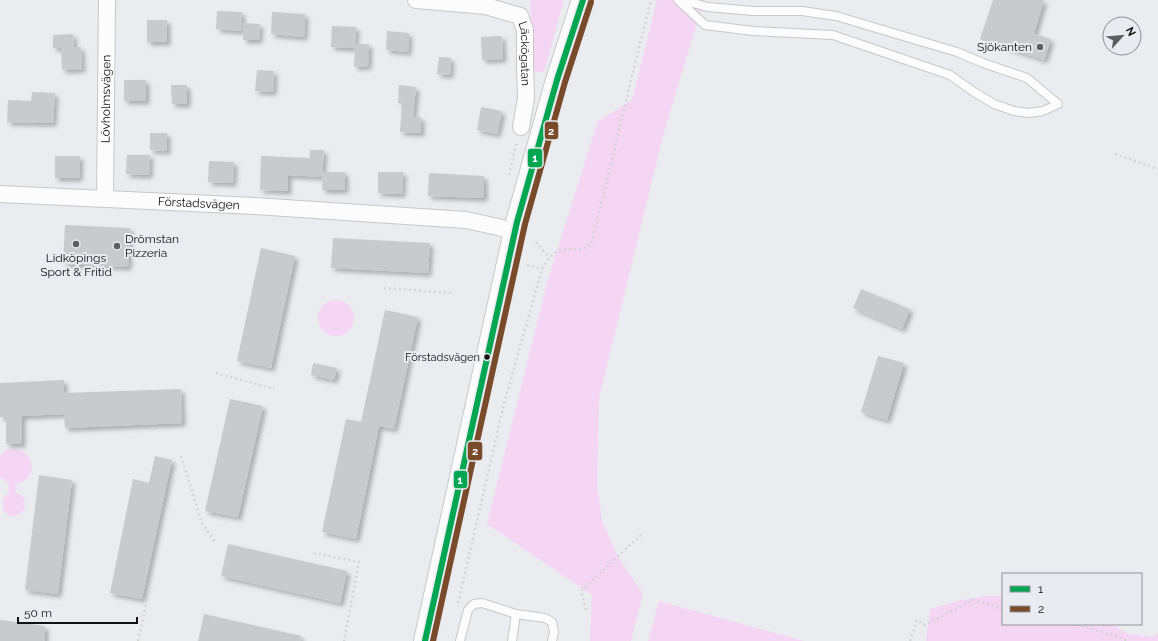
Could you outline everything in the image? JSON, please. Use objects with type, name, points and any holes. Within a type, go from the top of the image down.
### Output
[{"type":"main road","points":[[425,641],[517,222],[557,80],[583,0]]},
{"type":"street","name":"Lövholmsvägen","points":[[105,198],[107,0]]},
{"type":"street","points":[[416,0],[487,3]]},
{"type":"street","name":"Läckögatan","points":[[487,3],[520,16],[525,30],[526,98],[521,127]]},
{"type":"street","name":"Förstadsvägen","points":[[0,194],[314,209],[466,220],[516,232]]},
{"type":"lane","points":[[678,0],[705,25],[753,31],[833,35],[950,75],[994,104],[1014,111],[1029,113],[1043,111],[1058,104],[1027,78],[983,63],[957,52],[836,16],[802,12],[753,11],[708,7],[681,0]]},
{"type":"lane","points":[[460,641],[468,610],[474,604],[482,603],[516,614],[545,618],[552,622],[554,632],[552,641]]},
{"type":"lane","points":[[512,641],[516,614]]},
{"type":"path","points":[[458,603],[504,404],[542,269],[549,257],[558,251],[584,249],[591,244],[611,168],[632,74],[651,0]]},
{"type":"path","points":[[1115,154],[1158,169]]},
{"type":"path","points":[[536,242],[549,257]]},
{"type":"path","points":[[384,288],[453,293]]},
{"type":"path","points":[[216,373],[275,389]]},
{"type":"path","points":[[181,456],[202,523],[215,542]]},
{"type":"path","points":[[586,610],[581,591],[642,534]]},
{"type":"path","points":[[314,553],[359,562],[344,641]]},
{"type":"path","points":[[910,641],[917,620],[925,625],[973,600],[1002,609]]},
{"type":"path","points":[[138,641],[146,605]]},
{"type":"path","points":[[1080,625],[1128,641]]},
{"type":"shaded area","points":[[530,0],[564,0],[544,72],[534,72]]},
{"type":"shaded area","points":[[657,0],[704,0],[664,132],[599,398],[597,483],[602,521],[618,557],[643,594],[631,641],[590,641],[592,595],[487,524],[548,279],[598,121],[632,100]]},
{"type":"shaded area","points":[[340,300],[349,305],[353,311],[353,325],[349,331],[340,336],[332,336],[323,331],[319,325],[318,314],[323,305],[329,301]]},
{"type":"shaded area","points":[[6,450],[19,450],[30,458],[32,470],[24,481],[17,484],[16,492],[24,498],[25,507],[20,514],[11,516],[5,512],[2,505],[4,498],[9,492],[9,484],[0,477],[0,456]]},
{"type":"shaded area","points":[[987,596],[1002,596],[1002,625],[1113,625],[1129,634],[1152,637],[1158,633],[1158,641],[926,641],[930,609],[962,600]]},
{"type":"shaded area","points":[[659,601],[804,641],[648,641]]},
{"type":"building","points":[[993,0],[1044,0],[1034,34],[1051,39],[1044,60],[980,39]]},
{"type":"building","points":[[217,11],[242,12],[241,31],[216,29]]},
{"type":"building","points":[[272,12],[305,14],[304,37],[271,34]]},
{"type":"building","points":[[147,20],[167,20],[167,42],[147,42]]},
{"type":"building","points":[[244,23],[260,24],[259,40],[243,40]]},
{"type":"building","points":[[332,26],[356,27],[355,44],[369,44],[368,66],[354,67],[355,48],[331,47]]},
{"type":"building","points":[[387,31],[409,33],[408,52],[386,50]]},
{"type":"building","points":[[73,34],[74,47],[81,47],[82,69],[62,70],[61,48],[53,48],[53,35]]},
{"type":"building","points":[[502,36],[503,59],[482,60],[481,37]]},
{"type":"building","points":[[439,57],[451,58],[450,75],[437,74]]},
{"type":"building","points":[[257,70],[274,71],[273,92],[255,91]]},
{"type":"building","points":[[124,80],[146,80],[146,101],[124,101]]},
{"type":"building","points":[[171,85],[187,85],[187,104],[172,104]]},
{"type":"building","points":[[399,85],[416,87],[413,117],[421,117],[421,133],[400,132],[402,103],[398,103]]},
{"type":"building","points":[[32,92],[55,93],[53,123],[7,122],[8,100],[31,101]]},
{"type":"building","points":[[481,107],[502,111],[497,134],[477,130]]},
{"type":"building","points":[[150,133],[167,133],[167,151],[150,150]]},
{"type":"building","points":[[310,150],[324,150],[322,177],[288,175],[288,191],[260,190],[261,156],[310,158]]},
{"type":"building","points":[[127,155],[150,155],[149,175],[126,174]]},
{"type":"building","points":[[55,156],[80,156],[79,178],[55,178]]},
{"type":"building","points":[[209,161],[234,162],[233,183],[208,182]]},
{"type":"building","points":[[323,172],[345,172],[345,190],[322,190]]},
{"type":"building","points":[[378,172],[403,172],[402,194],[378,193]]},
{"type":"building","points":[[429,173],[484,176],[484,198],[428,196]]},
{"type":"building","points":[[65,225],[130,228],[128,267],[63,264]]},
{"type":"building","points":[[333,238],[430,243],[428,273],[331,268]]},
{"type":"building","points":[[261,248],[295,256],[271,368],[237,361]]},
{"type":"building","points":[[861,289],[910,309],[902,329],[853,308]]},
{"type":"building","points":[[385,310],[418,317],[394,429],[379,426],[356,539],[322,532],[346,419],[361,422]]},
{"type":"building","points":[[878,356],[904,363],[887,420],[861,412]]},
{"type":"building","points":[[313,363],[337,368],[334,380],[311,375]]},
{"type":"building","points":[[64,380],[64,393],[181,389],[182,423],[65,428],[64,414],[22,416],[22,444],[6,444],[6,417],[0,417],[0,383]]},
{"type":"building","points":[[230,399],[263,406],[238,517],[205,511]]},
{"type":"building","points":[[155,456],[172,460],[142,599],[110,593],[133,479],[149,483]]},
{"type":"building","points":[[39,475],[72,480],[58,594],[25,590]]},
{"type":"building","points":[[228,544],[347,571],[340,603],[221,576]]},
{"type":"building","points":[[204,614],[301,636],[300,641],[198,641]]},
{"type":"building","points":[[0,620],[45,626],[45,641],[0,641]]},
{"type":"transit line","name":"1","points":[[425,641],[517,222],[557,80],[583,0]]},
{"type":"transit line","name":"2","points":[[433,641],[525,224],[565,82],[591,2]]},
{"type":"place","name":"Sjökanten","points":[[1040,47]]},
{"type":"place","name":"Lidköpings Sport & Fritid","points":[[76,244]]},
{"type":"place","name":"Drömstan Pizzeria","points":[[117,246]]},
{"type":"place","name":"Förstadsvägen","points":[[487,357]]}]
